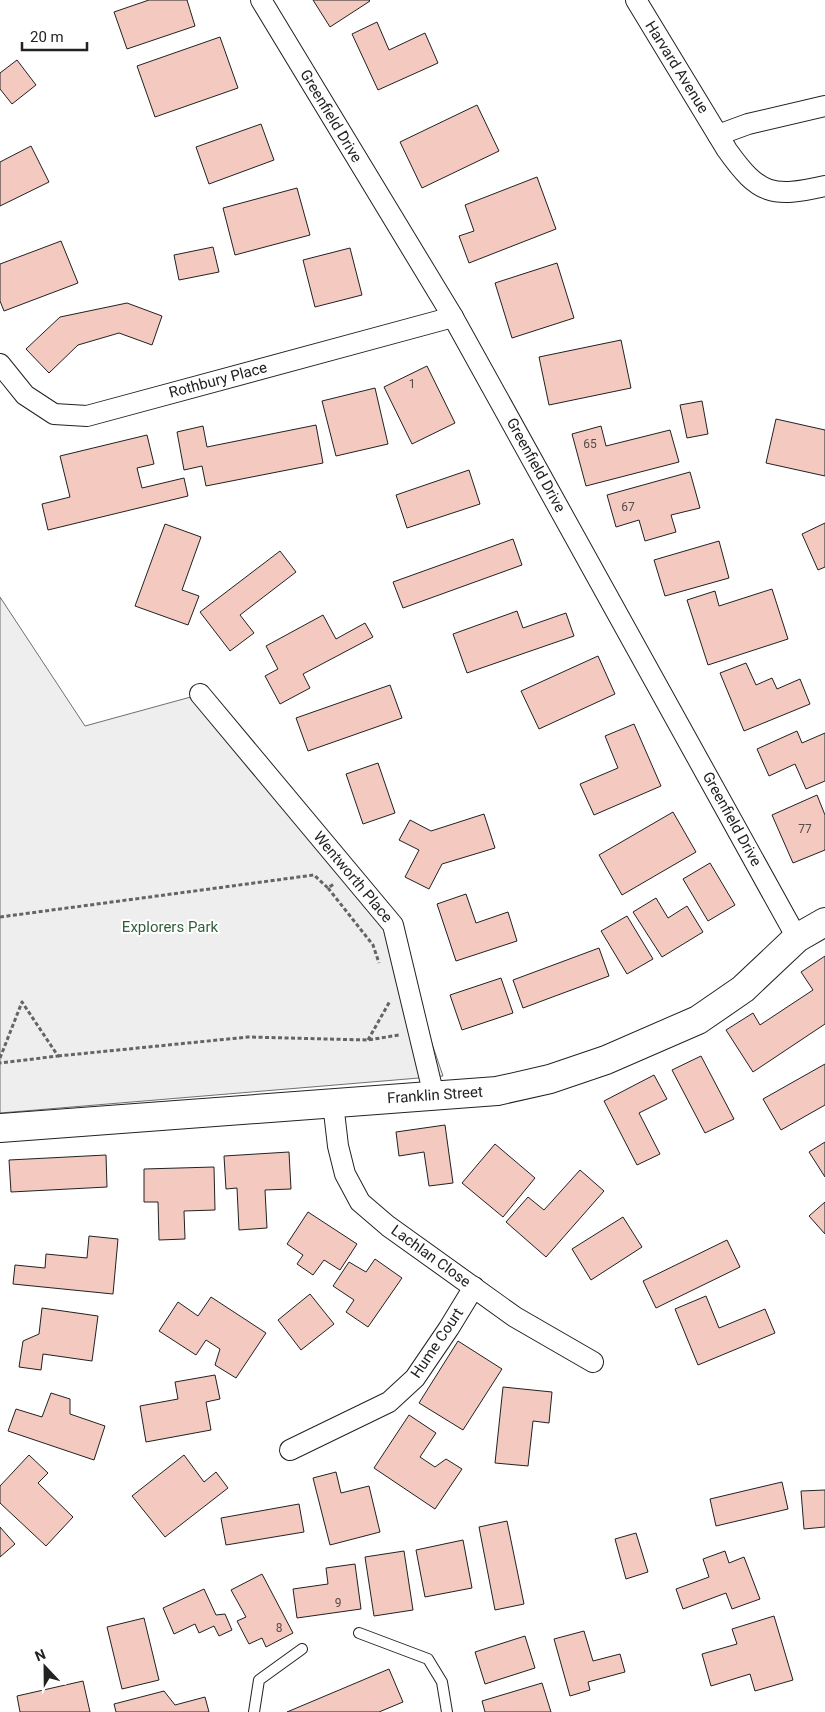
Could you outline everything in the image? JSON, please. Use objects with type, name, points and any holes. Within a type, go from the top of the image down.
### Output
[{"type":"street","name":"Greenfield Drive","points":[[261,0],[453,316],[798,938]]},
{"type":"street","name":"Harvard Avenue","points":[[636,0],[718,135],[741,169],[752,181],[776,192],[789,193],[825,186]]},
{"type":"street","points":[[718,135],[748,124],[825,106]]},
{"type":"street","name":"Rothbury Place","points":[[0,364],[25,395],[54,414],[87,416],[453,316]]},
{"type":"street","name":"Wentworth Place","points":[[200,694],[393,925],[434,1096]]},
{"type":"street","name":"Franklin Street","points":[[0,1128],[497,1091],[550,1079],[606,1060],[698,1020],[743,989],[798,938],[825,922]]},
{"type":"street","name":"Lachlan Close","points":[[333,1103],[338,1146],[345,1174],[360,1202],[388,1226],[515,1317],[593,1362]]},
{"type":"street","name":"Hume Court","points":[[290,1450],[389,1402],[415,1378],[450,1328],[474,1287]]},
{"type":"lane","points":[[359,1633],[428,1659],[442,1682],[447,1712]]},
{"type":"lane","points":[[254,1712],[259,1680],[302,1649]]},
{"type":"path","points":[[328,888],[351,874]]},
{"type":"path","points":[[0,916],[314,876],[328,888],[373,945],[382,972]]},
{"type":"path","points":[[368,1040],[391,999]]},
{"type":"path","points":[[0,1058],[22,1002],[58,1056]]},
{"type":"path","points":[[0,1063],[248,1037],[368,1040],[419,1032]]},
{"type":"green space","name":"Explorers Park","points":[[0,597],[85,726],[198,695],[392,926],[443,1076],[0,1113]]},
{"type":"building","points":[[149,0],[187,0],[195,26],[127,49],[114,12]]},
{"type":"building","points":[[313,0],[369,0],[370,1],[330,27]]},
{"type":"building","points":[[377,22],[389,50],[425,33],[438,63],[378,90],[352,34]]},
{"type":"building","points":[[220,37],[238,88],[155,117],[137,66]]},
{"type":"building","points":[[17,60],[36,85],[12,104],[0,89],[0,73]]},
{"type":"building","points":[[477,105],[499,151],[422,188],[400,142]]},
{"type":"building","points":[[261,124],[274,160],[209,184],[196,147]]},
{"type":"building","points":[[31,146],[49,182],[0,206],[0,162]]},
{"type":"building","points":[[537,177],[556,229],[469,263],[459,236],[474,231],[465,205]]},
{"type":"building","points":[[297,188],[310,235],[235,255],[223,208]]},
{"type":"building","points":[[61,241],[78,283],[4,311],[0,301],[0,264]]},
{"type":"building","points":[[213,247],[219,272],[179,280],[174,255]]},
{"type":"building","points":[[350,248],[362,295],[315,307],[303,260]]},
{"type":"building","points":[[557,263],[574,318],[512,338],[495,283]]},
{"type":"building","points":[[127,303],[162,316],[152,345],[119,333],[78,345],[49,373],[26,349],[60,317]]},
{"type":"building","points":[[621,340],[631,388],[549,405],[539,357]]},
{"type":"building","points":[[427,366],[455,423],[412,444],[384,387]]},
{"type":"building","points":[[375,388],[388,444],[336,456],[322,401]]},
{"type":"building","points":[[702,401],[708,434],[687,438],[680,405]]},
{"type":"building","points":[[776,419],[825,430],[825,476],[766,463]]},
{"type":"building","points":[[316,425],[323,463],[206,486],[202,466],[184,470],[177,432],[203,426],[207,447]]},
{"type":"building","points":[[601,426],[606,446],[670,430],[679,462],[586,486],[572,434]]},
{"type":"building","points":[[147,435],[154,464],[137,468],[142,488],[184,478],[188,496],[48,530],[42,504],[70,497],[60,456]]},
{"type":"building","points":[[469,470],[480,504],[407,528],[396,495]]},
{"type":"building","points":[[690,472],[700,508],[671,515],[676,532],[645,541],[639,520],[616,527],[607,495]]},
{"type":"building","points":[[825,523],[825,567],[818,570],[802,534]]},
{"type":"building","points":[[165,524],[201,537],[182,590],[199,596],[188,625],[135,606]]},
{"type":"building","points":[[513,539],[522,565],[403,608],[393,582]]},
{"type":"building","points":[[719,541],[729,578],[665,596],[654,560]]},
{"type":"building","points":[[280,551],[296,572],[240,615],[254,633],[230,651],[200,612]]},
{"type":"building","points":[[772,589],[788,639],[708,665],[687,600],[715,591],[719,606]]},
{"type":"building","points":[[517,611],[523,628],[566,613],[574,636],[467,673],[453,634]]},
{"type":"building","points":[[323,615],[336,639],[365,623],[373,637],[303,674],[310,688],[280,704],[265,676],[278,669],[266,646]]},
{"type":"building","points":[[598,656],[615,694],[539,729],[521,691]]},
{"type":"building","points":[[746,663],[756,685],[772,678],[777,689],[800,679],[810,704],[744,731],[720,673]]},
{"type":"building","points":[[390,685],[402,718],[308,751],[296,718]]},
{"type":"building","points":[[634,724],[661,786],[594,815],[580,784],[618,768],[605,736]]},
{"type":"building","points":[[797,731],[802,743],[825,733],[825,781],[806,789],[795,764],[769,776],[757,749]]},
{"type":"building","points":[[378,763],[395,813],[363,824],[346,774]]},
{"type":"building","points":[[817,795],[825,815],[825,850],[793,863],[772,815]]},
{"type":"building","points":[[673,812],[696,852],[622,895],[599,855]]},
{"type":"building","points":[[484,814],[495,848],[442,864],[429,889],[405,877],[419,850],[399,840],[410,820],[431,831]]},
{"type":"building","points":[[710,863],[735,905],[708,921],[683,879]]},
{"type":"building","points":[[466,894],[476,923],[508,912],[517,941],[456,961],[437,904]]},
{"type":"building","points":[[656,898],[668,918],[687,906],[703,932],[662,957],[633,912]]},
{"type":"building","points":[[627,916],[653,959],[627,974],[601,931]]},
{"type":"building","points":[[599,948],[609,976],[523,1008],[513,980]]},
{"type":"building","points":[[825,956],[825,1024],[753,1072],[726,1030],[753,1013],[760,1025],[813,990],[801,972]]},
{"type":"building","points":[[501,978],[513,1013],[462,1030],[450,995]]},
{"type":"building","points":[[701,1056],[734,1119],[705,1133],[672,1070]]},
{"type":"building","points":[[825,1064],[825,1105],[781,1130],[763,1099]]},
{"type":"building","points":[[654,1075],[667,1099],[639,1113],[660,1154],[637,1165],[604,1101]]},
{"type":"building","points":[[445,1125],[453,1183],[429,1186],[424,1152],[399,1156],[396,1132]]},
{"type":"building","points":[[825,1142],[825,1177],[809,1152]]},
{"type":"building","points":[[495,1144],[535,1178],[503,1217],[462,1183]]},
{"type":"building","points":[[289,1152],[291,1189],[265,1190],[267,1228],[239,1230],[237,1188],[226,1189],[224,1156]]},
{"type":"building","points":[[106,1155],[107,1187],[11,1192],[9,1160]]},
{"type":"building","points":[[214,1167],[215,1210],[184,1211],[185,1239],[159,1240],[158,1202],[144,1202],[144,1169]]},
{"type":"building","points":[[580,1170],[604,1191],[546,1257],[506,1222],[528,1197],[544,1210]]},
{"type":"building","points":[[825,1202],[825,1234],[809,1216]]},
{"type":"building","points":[[308,1212],[357,1244],[340,1270],[324,1260],[313,1275],[297,1264],[303,1255],[287,1244]]},
{"type":"building","points":[[623,1217],[642,1247],[591,1280],[572,1249]]},
{"type":"building","points":[[89,1236],[118,1239],[113,1294],[13,1284],[15,1265],[45,1268],[46,1254],[87,1258]]},
{"type":"building","points":[[727,1240],[740,1267],[656,1308],[643,1281]]},
{"type":"building","points":[[375,1259],[402,1278],[368,1327],[346,1312],[354,1300],[333,1286],[349,1262],[366,1272]]},
{"type":"building","points":[[310,1294],[334,1324],[301,1350],[278,1320]]},
{"type":"building","points":[[706,1296],[719,1328],[765,1309],[775,1333],[698,1365],[675,1309]]},
{"type":"building","points":[[211,1297],[266,1333],[236,1378],[215,1365],[220,1349],[206,1340],[196,1355],[159,1331],[178,1302],[198,1316]]},
{"type":"building","points":[[42,1308],[98,1316],[92,1361],[43,1354],[41,1370],[19,1367],[23,1341],[39,1334]]},
{"type":"building","points":[[458,1341],[502,1369],[463,1430],[419,1403]]},
{"type":"building","points":[[215,1375],[220,1399],[206,1402],[211,1430],[146,1442],[140,1406],[178,1399],[175,1382]]},
{"type":"building","points":[[503,1387],[552,1392],[549,1423],[533,1421],[528,1466],[495,1463]]},
{"type":"building","points":[[51,1393],[70,1399],[70,1414],[105,1426],[94,1460],[8,1431],[16,1409],[42,1417]]},
{"type":"building","points":[[409,1415],[436,1433],[420,1457],[435,1467],[446,1459],[462,1469],[435,1509],[374,1468]]},
{"type":"building","points":[[29,1455],[48,1473],[38,1483],[73,1517],[46,1546],[0,1503],[0,1486]]},
{"type":"building","points":[[184,1455],[204,1482],[216,1472],[228,1488],[165,1537],[132,1496]]},
{"type":"building","points":[[336,1472],[341,1493],[369,1486],[380,1532],[330,1545],[313,1478]]},
{"type":"building","points":[[782,1482],[788,1509],[716,1526],[710,1499]]},
{"type":"building","points":[[825,1490],[825,1527],[804,1529],[801,1491]]},
{"type":"building","points":[[299,1504],[304,1532],[226,1545],[221,1518]]},
{"type":"building","points":[[507,1521],[524,1604],[495,1610],[479,1527]]},
{"type":"building","points":[[0,1527],[15,1544],[0,1557]]},
{"type":"building","points":[[636,1533],[648,1572],[626,1579],[615,1539]]},
{"type":"building","points":[[463,1540],[472,1588],[425,1597],[416,1550]]},
{"type":"building","points":[[404,1551],[413,1610],[374,1616],[365,1557]]},
{"type":"building","points":[[725,1551],[729,1563],[744,1557],[760,1599],[732,1609],[726,1593],[683,1609],[676,1589],[709,1577],[703,1559]]},
{"type":"building","points":[[355,1564],[361,1609],[297,1618],[293,1589],[328,1584],[326,1568]]},
{"type":"building","points":[[262,1574],[293,1633],[266,1647],[262,1638],[249,1644],[237,1621],[246,1617],[231,1590]]},
{"type":"building","points":[[204,1589],[216,1615],[225,1614],[232,1630],[219,1636],[214,1626],[199,1633],[195,1624],[174,1634],[163,1608]]},
{"type":"building","points":[[774,1616],[793,1680],[755,1691],[750,1674],[711,1686],[702,1654],[737,1644],[732,1629]]},
{"type":"building","points":[[144,1618],[159,1680],[122,1689],[107,1627]]},
{"type":"building","points":[[584,1631],[593,1661],[620,1654],[625,1672],[588,1682],[590,1690],[570,1696],[554,1639]]},
{"type":"building","points":[[525,1636],[535,1668],[485,1684],[475,1652]]},
{"type":"building","points":[[389,1669],[403,1702],[379,1712],[287,1712]]},
{"type":"building","points":[[83,1681],[90,1712],[20,1712],[17,1696]]},
{"type":"building","points":[[542,1683],[551,1712],[485,1712],[482,1701]]},
{"type":"building","points":[[164,1691],[175,1705],[205,1697],[209,1712],[116,1712],[114,1704]]}]
